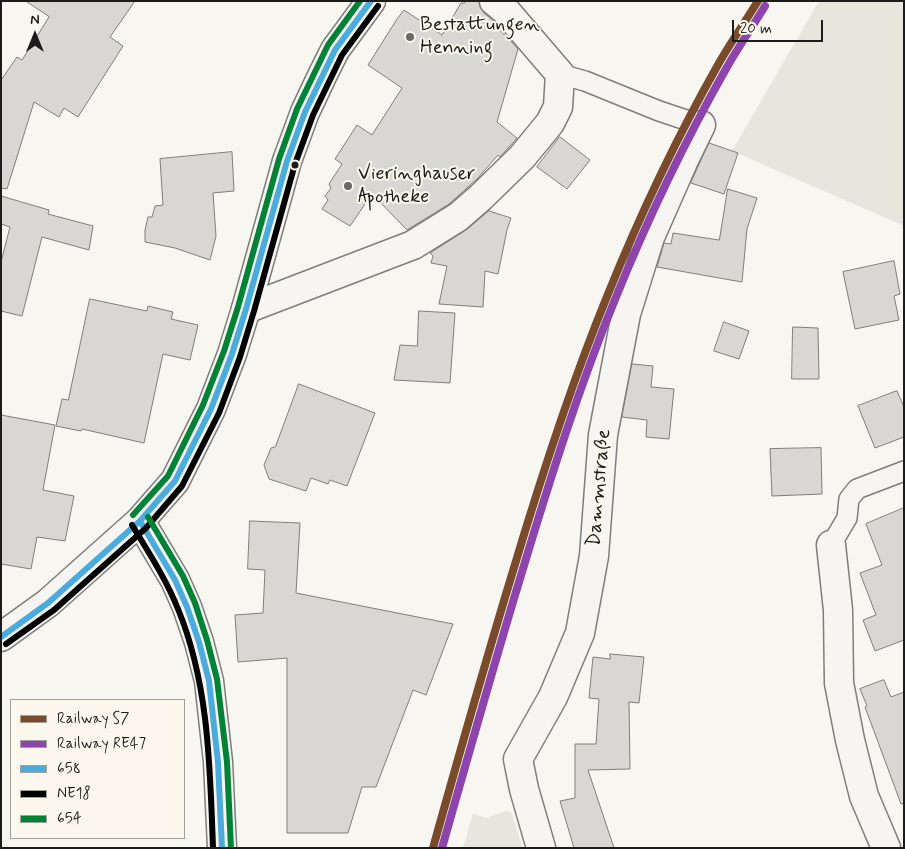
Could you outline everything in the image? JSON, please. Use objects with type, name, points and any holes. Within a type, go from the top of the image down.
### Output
[{"type":"street","points":[[1,637],[48,604],[140,520],[175,481],[210,409],[232,354],[287,161],[305,112],[335,50],[371,1]]},
{"type":"street","points":[[246,309],[413,245],[458,217],[481,197],[522,157],[550,123],[558,107],[560,74],[505,10],[494,1]]},
{"type":"street","name":"Dammstraße","points":[[541,848],[524,789],[518,759],[553,697],[580,634],[594,556],[603,434],[626,314],[650,237],[701,125]]},
{"type":"street","points":[[140,520],[175,580],[199,642],[209,681],[218,762],[222,848]]},
{"type":"street","points":[[831,546],[838,610],[839,683],[850,740],[864,796],[886,848]]},
{"type":"lane","points":[[560,74],[585,81],[659,111],[701,125]]},
{"type":"lane","points":[[831,546],[847,518],[849,499],[857,490],[904,471]]},
{"type":"shaded area","points":[[819,1],[904,1],[904,226],[732,151]]},
{"type":"shaded area","points":[[506,811],[511,812],[523,848],[463,848],[473,813],[486,818]]},
{"type":"building","points":[[26,1],[135,1],[110,37],[123,46],[78,117],[64,108],[59,117],[34,102],[7,189],[1,188],[1,80],[17,57],[22,60],[49,17]]},
{"type":"building","points":[[465,1],[479,1],[484,13],[496,23],[494,25],[518,49],[497,122],[517,138],[500,157],[498,155],[478,178],[449,204],[407,230],[372,194],[350,226],[322,209],[328,200],[325,196],[331,188],[329,184],[342,164],[335,159],[357,125],[372,135],[402,88],[368,65],[404,10],[442,35],[461,3]]},
{"type":"building","points":[[560,137],[590,160],[567,189],[537,167]]},
{"type":"building","points":[[709,143],[738,153],[724,194],[691,183]]},
{"type":"building","points":[[232,152],[234,191],[213,193],[216,236],[210,260],[175,248],[145,242],[148,217],[152,217],[155,206],[163,205],[160,159]]},
{"type":"building","points":[[728,189],[757,198],[747,229],[742,282],[657,267],[664,243],[671,244],[673,233],[719,240]]},
{"type":"building","points":[[1,196],[49,210],[48,214],[93,226],[89,250],[42,237],[22,316],[1,311],[1,262],[10,227],[1,224]]},
{"type":"building","points":[[489,211],[511,218],[498,274],[485,271],[483,307],[439,304],[447,266],[431,263],[433,256],[430,253],[466,230]]},
{"type":"building","points":[[894,261],[900,294],[894,296],[899,320],[855,329],[843,272]]},
{"type":"building","points":[[90,299],[147,311],[148,306],[173,312],[171,319],[198,325],[190,360],[163,354],[144,443],[82,429],[81,431],[56,426],[62,399],[68,400]]},
{"type":"building","points":[[419,311],[455,313],[450,383],[394,380],[400,345],[417,346]]},
{"type":"building","points":[[724,322],[749,331],[739,359],[714,351]]},
{"type":"building","points":[[793,327],[818,328],[819,379],[792,379]]},
{"type":"building","points":[[632,364],[653,366],[651,387],[674,389],[669,439],[646,437],[647,420],[622,417]]},
{"type":"building","points":[[299,384],[375,413],[347,486],[330,480],[328,484],[311,478],[306,491],[269,479],[264,465],[271,448],[275,447]]},
{"type":"building","points":[[897,391],[904,407],[904,437],[875,448],[858,406]]},
{"type":"building","points":[[1,415],[55,425],[43,490],[74,496],[65,541],[37,537],[31,569],[1,564]]},
{"type":"building","points":[[821,448],[822,494],[772,496],[770,449]]},
{"type":"building","points":[[904,508],[904,640],[875,651],[863,620],[876,615],[860,573],[882,565],[866,524]]},
{"type":"building","points":[[250,521],[300,523],[296,593],[453,624],[426,695],[413,690],[376,787],[362,787],[348,833],[287,833],[287,658],[238,662],[235,615],[263,613],[265,570],[248,569]]},
{"type":"building","points":[[610,654],[644,657],[639,703],[629,702],[630,769],[588,770],[614,848],[574,848],[560,801],[575,798],[575,744],[596,744],[599,699],[589,698],[593,657],[610,659]]},
{"type":"building","points":[[884,680],[891,697],[904,692],[904,803],[901,804],[860,689]]},
{"type":"rail line","name":"S7","points":[[433,848],[534,501],[594,328],[620,264],[674,148],[728,47],[758,1]]},
{"type":"rail line","name":"RE47","points":[[442,848],[543,502],[602,331],[628,267],[682,151],[727,67],[765,6]]},
{"type":"transit line","name":"654","points":[[133,515],[168,476],[203,405],[224,351],[238,307],[279,159],[297,109],[328,45],[360,1]]},
{"type":"transit line","name":"658","points":[[1,637],[48,603],[140,521],[175,481],[211,409],[232,354],[287,161],[305,112],[335,50],[371,1]]},
{"type":"transit line","name":"NE18","points":[[6,644],[54,610],[146,528],[182,486],[219,413],[240,357],[295,164],[313,115],[342,55],[378,6]]},
{"type":"transit line","name":"654","points":[[148,517],[183,576],[195,603],[217,679],[227,762],[231,848]]},
{"type":"transit line","name":"658","points":[[140,521],[175,580],[187,607],[199,642],[209,681],[218,762],[222,848]]},
{"type":"transit line","name":"NE18","points":[[132,525],[157,566],[178,609],[196,667],[202,696],[209,757],[213,848]]},
{"type":"place","name":"Bestattungen Henning","points":[[410,37]]},
{"type":"place","name":"Vieringhauser Apotheke","points":[[348,186]]}]
